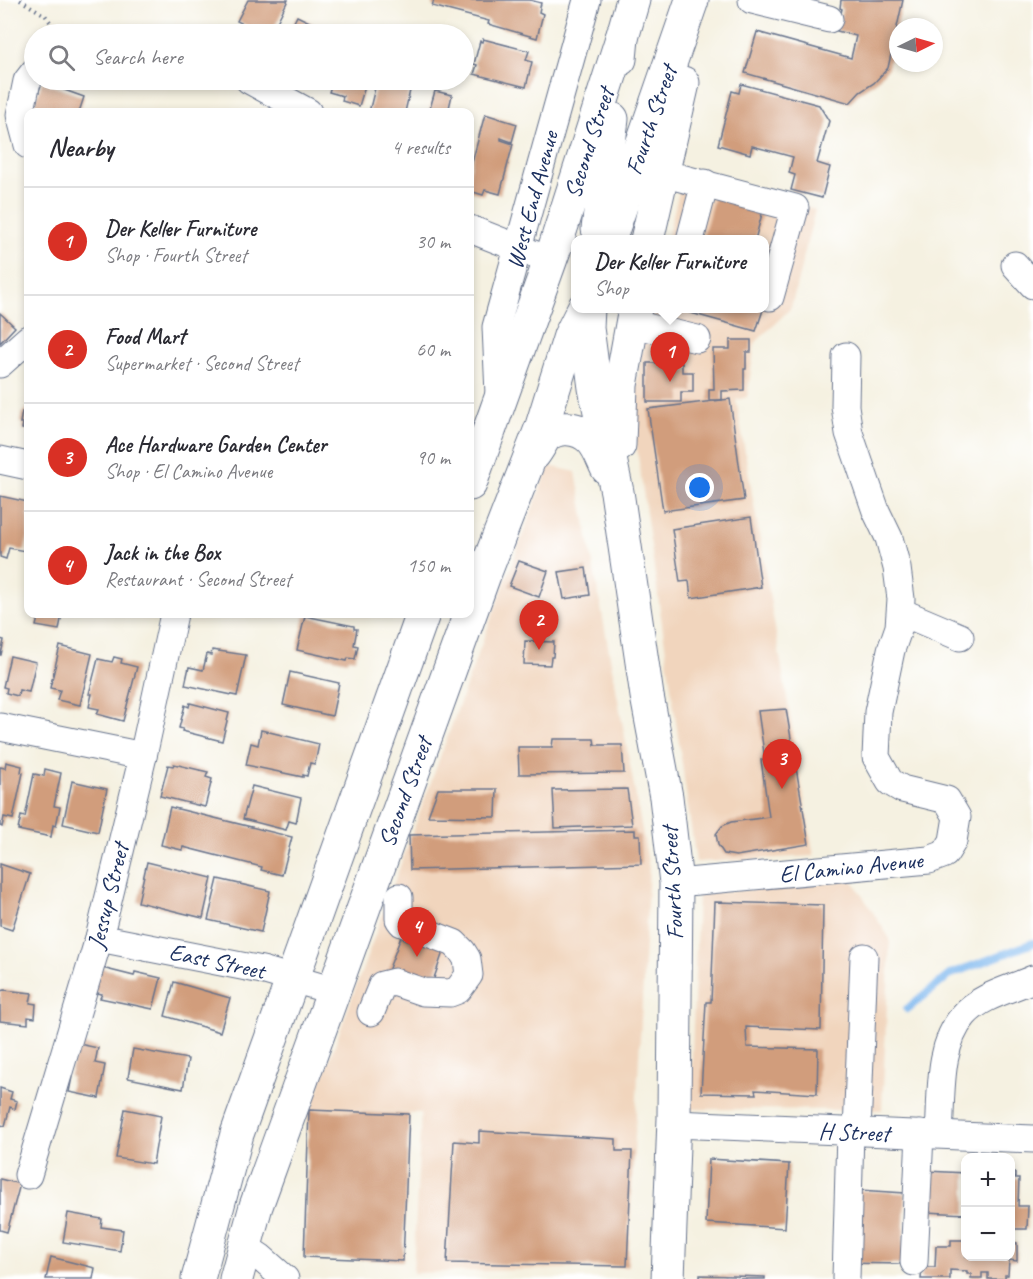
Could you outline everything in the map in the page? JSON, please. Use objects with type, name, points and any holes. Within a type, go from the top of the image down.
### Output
[{"type":"main road","name":"Fourth Street","points":[[598,235],[622,38],[633,0]]},
{"type":"main road","name":"Fourth Street","points":[[611,235],[692,0]]},
{"type":"main road","name":"Fourth Street","points":[[647,235],[702,0]]},
{"type":"main road","name":"Second Street","points":[[474,473],[547,270],[622,38]]},
{"type":"main road","points":[[542,426],[548,336],[547,270]]},
{"type":"main road","name":"Second Street","points":[[477,572],[542,426],[570,336],[582,313]]},
{"type":"main road","name":"Fourth Street","points":[[588,313],[587,328],[595,388],[617,492],[647,696],[666,797],[676,883],[674,1124],[668,1279]]},
{"type":"main road","name":"Fourth Street","points":[[617,492],[621,385],[634,316]]},
{"type":"main road","points":[[522,473],[545,436],[564,428],[575,430],[589,438],[599,450],[617,492]]},
{"type":"main road","name":"Second Street","points":[[198,1279],[237,1134],[422,618]]},
{"type":"main road","name":"Second Street","points":[[236,1279],[256,1206],[334,991],[461,618]]},
{"type":"street","name":"West End Avenue","points":[[499,404],[496,327],[587,0]]},
{"type":"street","points":[[752,0],[829,19]]},
{"type":"street","points":[[24,130],[20,115],[25,90]]},
{"type":"street","points":[[267,90],[301,108]]},
{"type":"street","points":[[662,173],[795,208],[769,297]]},
{"type":"street","points":[[691,235],[705,183]]},
{"type":"street","points":[[474,230],[535,254],[547,270]]},
{"type":"street","points":[[1015,265],[1033,285]]},
{"type":"street","points":[[634,316],[668,320],[697,339]]},
{"type":"street","points":[[0,364],[24,343]]},
{"type":"street","name":"El Camino Avenue","points":[[676,883],[929,860],[945,854],[953,842],[957,817],[947,800],[902,789],[890,782],[876,757],[878,712],[901,612],[897,568],[889,538],[876,511],[849,433],[845,406],[846,357]]},
{"type":"street","points":[[0,460],[24,465]]},
{"type":"street","points":[[901,612],[960,637]]},
{"type":"street","name":"Jessup Street","points":[[28,1175],[99,938],[173,618]]},
{"type":"street","points":[[0,727],[143,756]]},
{"type":"street","points":[[371,1012],[382,986],[394,982],[423,992],[450,993],[458,990],[469,975],[467,958],[454,943],[399,919],[399,897]]},
{"type":"street","name":"East Street","points":[[99,938],[262,970],[334,991]]},
{"type":"street","points":[[846,1279],[864,957]]},
{"type":"street","points":[[914,1262],[930,1134],[944,1058],[953,1032],[964,1014],[986,999],[1033,980]]},
{"type":"street","name":"H Street","points":[[674,1124],[1033,1139]]},
{"type":"street","points":[[245,1248],[260,1257],[285,1279]]},
{"type":"path","points":[[20,0],[45,15],[52,24]]},
{"type":"shaded area","points":[[684,172],[815,210],[791,308],[755,343],[747,397],[736,400],[814,856],[696,862],[632,414],[648,313],[769,313],[769,235],[668,235]]},
{"type":"shaded area","points":[[549,466],[576,472],[649,868],[628,1267],[413,1273],[421,1113],[311,1110]]},
{"type":"shaded area","points":[[853,881],[890,939],[882,1110],[690,1109],[698,894]]},
{"type":"building","points":[[248,0],[288,0],[276,24],[243,24],[237,21]]},
{"type":"building","points":[[434,0],[530,0],[541,3],[539,12],[543,14],[537,38],[488,24],[489,21],[432,6]]},
{"type":"building","points":[[841,0],[903,0],[899,18],[889,18],[888,68],[850,103],[745,73],[757,32],[851,58],[856,36],[837,31],[842,9],[840,8]]},
{"type":"building","points":[[297,16],[314,24],[293,24]]},
{"type":"building","points":[[483,39],[529,51],[526,60],[532,62],[526,87],[474,74],[477,65],[474,64],[480,41],[482,42]]},
{"type":"building","points":[[741,84],[819,105],[829,121],[817,163],[830,167],[822,198],[791,190],[795,175],[789,173],[793,157],[752,146],[750,154],[718,145],[732,91],[739,93]]},
{"type":"building","points":[[39,90],[64,90],[84,97],[80,108],[34,106]]},
{"type":"building","points":[[330,90],[364,90],[359,106],[342,101],[343,96],[329,92]]},
{"type":"building","points":[[374,90],[410,90],[406,108],[370,108]]},
{"type":"building","points":[[435,91],[452,95],[449,108],[430,108]]},
{"type":"building","points":[[485,114],[517,124],[512,142],[501,138],[513,144],[500,194],[485,190],[483,195],[474,192],[474,155]]},
{"type":"building","points":[[714,197],[763,210],[756,235],[703,235]]},
{"type":"building","points":[[0,313],[15,327],[0,343]]},
{"type":"building","points":[[691,313],[762,313],[756,331]]},
{"type":"building","points":[[730,340],[751,340],[751,352],[746,352],[744,390],[722,391],[722,400],[709,400],[709,389],[714,389],[713,349],[730,349]]},
{"type":"building","points":[[647,363],[682,363],[682,372],[693,372],[693,392],[681,392],[681,402],[647,402]]},
{"type":"building","points":[[730,399],[744,500],[663,511],[648,409]]},
{"type":"building","points":[[22,412],[24,413],[24,429],[22,429],[23,423],[20,423]]},
{"type":"building","points":[[0,496],[24,501],[24,551],[9,548],[6,559],[0,557]]},
{"type":"building","points":[[751,517],[761,587],[691,598],[689,581],[680,582],[672,529]]},
{"type":"building","points":[[519,561],[548,571],[539,597],[509,586]]},
{"type":"building","points":[[586,568],[590,595],[564,599],[559,572]]},
{"type":"building","points":[[38,618],[61,618],[59,630],[36,626]]},
{"type":"building","points":[[305,618],[354,626],[354,629],[357,629],[354,645],[358,646],[355,659],[348,658],[347,661],[297,650]]},
{"type":"building","points":[[0,639],[4,640],[1,655],[0,655]]},
{"type":"building","points":[[525,641],[554,642],[550,665],[524,664]]},
{"type":"building","points":[[60,646],[92,654],[80,705],[57,700],[60,690],[50,688]]},
{"type":"building","points":[[212,650],[246,655],[237,696],[185,685],[189,667],[203,670],[207,654],[211,655]]},
{"type":"building","points":[[10,656],[36,662],[29,692],[19,690],[18,696],[6,693],[7,688],[3,687]]},
{"type":"building","points":[[114,657],[122,659],[121,663],[137,667],[123,721],[97,714],[99,709],[89,707],[92,694],[89,694],[98,659],[112,662]]},
{"type":"building","points":[[290,672],[339,683],[332,716],[283,705]]},
{"type":"building","points":[[190,703],[229,713],[222,741],[182,731],[183,729],[179,728],[185,705],[189,707]]},
{"type":"building","points":[[786,709],[809,844],[736,856],[724,854],[718,845],[716,834],[722,826],[731,822],[769,817],[761,760],[765,760],[758,711]]},
{"type":"building","points":[[261,730],[319,744],[315,764],[310,763],[307,776],[246,765],[251,743],[258,745]]},
{"type":"building","points":[[553,739],[594,739],[595,745],[622,745],[624,773],[519,774],[518,747],[552,747]]},
{"type":"building","points":[[6,762],[22,766],[21,772],[23,773],[13,819],[4,817],[2,827],[0,826],[0,767],[5,768]]},
{"type":"building","points":[[174,764],[208,772],[206,777],[212,779],[205,807],[160,796],[168,765],[173,766]]},
{"type":"building","points":[[45,769],[61,773],[54,806],[60,807],[51,837],[18,830],[21,816],[25,817],[34,774],[44,776]]},
{"type":"building","points":[[72,781],[107,789],[98,832],[63,824]]},
{"type":"building","points":[[252,786],[301,798],[296,823],[289,821],[286,830],[243,819]]},
{"type":"building","points":[[438,789],[497,789],[496,817],[428,816]]},
{"type":"building","points":[[627,789],[632,825],[555,828],[553,790]]},
{"type":"building","points":[[170,807],[292,837],[282,875],[261,870],[262,867],[183,847],[182,850],[161,845]]},
{"type":"building","points":[[635,830],[635,835],[640,835],[641,864],[410,870],[409,835]]},
{"type":"building","points":[[147,862],[212,878],[203,918],[138,902]]},
{"type":"building","points":[[0,864],[30,874],[12,930],[0,926]]},
{"type":"building","points":[[218,879],[270,891],[261,932],[208,920]]},
{"type":"building","points":[[715,902],[823,905],[821,1030],[746,1027],[747,1047],[818,1049],[817,1094],[755,1090],[756,1094],[701,1093],[706,1002],[711,1002]]},
{"type":"building","points":[[404,929],[446,943],[431,987],[388,971]]},
{"type":"building","points":[[98,967],[134,976],[135,972],[161,978],[153,1009],[100,998],[102,994],[93,992]]},
{"type":"building","points":[[174,982],[230,998],[220,1032],[165,1016]]},
{"type":"building","points":[[0,991],[32,993],[30,1003],[36,1004],[35,1018],[28,1017],[28,1024],[0,1021]]},
{"type":"building","points":[[79,1044],[98,1048],[95,1063],[105,1065],[99,1098],[69,1092],[72,1077],[69,1077]]},
{"type":"building","points":[[133,1049],[188,1059],[183,1089],[128,1078]]},
{"type":"building","points":[[0,1088],[12,1092],[10,1099],[17,1101],[15,1109],[10,1107],[5,1126],[0,1125]]},
{"type":"building","points":[[125,1109],[161,1116],[153,1164],[116,1158]]},
{"type":"building","points":[[309,1110],[409,1114],[403,1261],[304,1257]]},
{"type":"building","points":[[479,1131],[616,1139],[616,1151],[632,1151],[627,1266],[447,1263],[454,1141],[479,1143]]},
{"type":"building","points":[[709,1159],[789,1164],[785,1228],[706,1223]]},
{"type":"building","points":[[926,1171],[961,1173],[961,1214],[925,1212]]},
{"type":"building","points":[[1015,1178],[1019,1178],[1018,1206],[1028,1206],[1027,1229],[1015,1229]]},
{"type":"building","points":[[0,1179],[20,1184],[7,1232],[0,1230]]},
{"type":"building","points":[[843,1189],[905,1193],[903,1264],[840,1263]]},
{"type":"building","points":[[68,1213],[102,1219],[101,1227],[123,1230],[120,1251],[63,1242]]},
{"type":"building","points":[[951,1240],[961,1240],[961,1261],[1009,1261],[1008,1275],[1005,1275],[1005,1279],[988,1279],[988,1273],[982,1273],[982,1278],[971,1278],[971,1274],[967,1274],[967,1271],[950,1270],[950,1279],[921,1279],[922,1267],[935,1267],[936,1246],[951,1246]]},
{"type":"building","points":[[1015,1243],[1017,1243],[1017,1261],[1015,1261]]},
{"type":"building","points":[[51,1257],[95,1268],[93,1279],[46,1279]]},
{"type":"building","points":[[700,1275],[765,1277],[765,1279],[700,1279]]},
{"type":"waterway","points":[[907,1009],[951,974],[1033,943]]},
{"type":"place","name":"Der Keller Furniture","points":[[670,382]]},
{"type":"place","name":"Food Mart","points":[[539,650]]},
{"type":"place","name":"Ace Hardware Garden Center","points":[[782,789]]},
{"type":"place","name":"Jack in the Box","points":[[417,957]]}]
